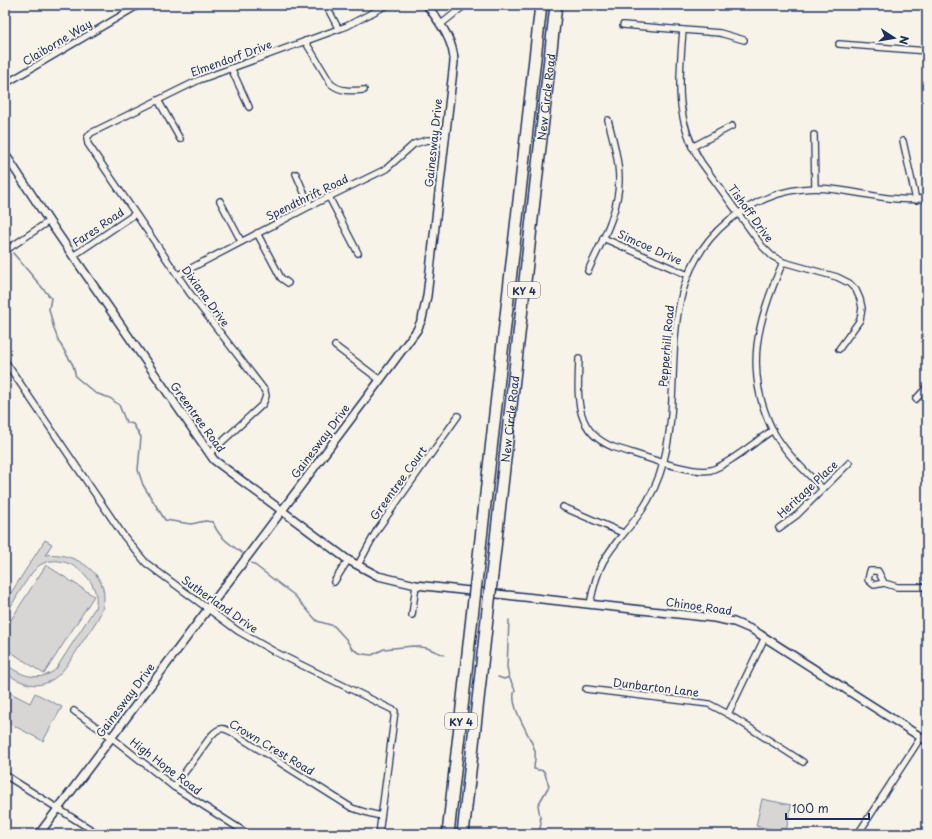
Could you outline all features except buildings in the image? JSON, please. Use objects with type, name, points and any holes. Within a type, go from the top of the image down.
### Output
[{"type":"highway","name":"New Circle Road","points":[[448,834],[535,62],[540,5]]},
{"type":"highway","name":"New Circle Road","points":[[463,834],[556,5]]},
{"type":"street","name":"Claiborne Way","points":[[5,84],[139,5]]},
{"type":"street","points":[[326,5],[338,28]]},
{"type":"street","name":"Elmendorf Drive","points":[[87,138],[91,133],[199,80],[305,42],[355,22],[387,5]]},
{"type":"street","name":"Gainesway Drive","points":[[38,834],[417,330],[425,309],[454,54],[449,39],[427,5]]},
{"type":"street","points":[[440,25],[465,5]]},
{"type":"street","points":[[623,25],[720,33],[744,40]]},
{"type":"street","name":"Tishoff Drive","points":[[683,30],[679,96],[683,122],[692,147],[701,162],[766,251],[783,262],[837,277],[849,282],[856,290],[862,308],[860,320],[838,349]]},
{"type":"street","points":[[305,42],[331,84],[337,88],[348,91],[364,90]]},
{"type":"street","points":[[839,44],[927,51]]},
{"type":"street","points":[[231,68],[250,107]]},
{"type":"street","points":[[158,100],[180,139]]},
{"type":"street","points":[[588,271],[615,207],[619,182],[608,120]]},
{"type":"street","points":[[692,147],[732,126]]},
{"type":"street","points":[[814,135],[815,188]]},
{"type":"street","name":"Dixiana Drive","points":[[87,138],[88,144],[135,214],[178,275],[265,391],[266,396],[263,404],[209,454]]},
{"type":"street","name":"Spendthrift Road","points":[[178,275],[241,241],[386,169],[414,144],[427,140],[444,141]]},
{"type":"street","points":[[902,141],[916,200]]},
{"type":"street","name":"Greentree Road","points":[[5,154],[49,221],[209,454],[227,471],[348,560],[378,576],[416,585],[482,593]]},
{"type":"street","points":[[296,174],[310,206]]},
{"type":"street","name":"Pepperhill Road","points":[[590,604],[594,583],[602,562],[645,505],[664,462],[670,425],[675,331],[680,299],[688,275],[698,256],[712,237],[739,212],[773,196],[790,191],[815,188],[839,188],[897,200],[916,200],[927,198]]},
{"type":"street","points":[[329,197],[358,252]]},
{"type":"street","points":[[220,201],[241,241]]},
{"type":"street","name":"Fares Road","points":[[73,256],[135,214]]},
{"type":"street","points":[[5,251],[49,221]]},
{"type":"street","points":[[257,233],[281,278],[288,283]]},
{"type":"street","name":"Simcoe Drive","points":[[603,238],[688,275]]},
{"type":"street","points":[[783,262],[764,308],[756,345],[757,376],[773,430],[793,458],[823,489]]},
{"type":"street","points":[[335,346],[380,380]]},
{"type":"street","points":[[579,359],[578,403],[581,414],[589,429],[605,443],[697,471],[711,470],[721,466],[773,430]]},
{"type":"street","name":"Sutherland Drive","points":[[5,361],[135,550],[146,563],[207,610],[238,631],[275,652],[395,711],[379,834]]},
{"type":"street","points":[[916,399],[927,387]]},
{"type":"street","name":"Greentree Court","points":[[358,565],[377,530],[458,416]]},
{"type":"street","name":"Heritage Place","points":[[779,528],[797,515],[849,463]]},
{"type":"street","points":[[563,507],[623,533]]},
{"type":"street","points":[[334,582],[348,560]]},
{"type":"street","points":[[884,583],[898,587],[927,587]]},
{"type":"street","points":[[412,615],[416,585]]},
{"type":"street","name":"Chinoe Road","points":[[482,593],[725,620],[746,627],[765,637],[924,739]]},
{"type":"street","points":[[728,714],[765,637]]},
{"type":"street","name":"Dunbarton Lane","points":[[586,689],[695,701],[709,704],[728,714],[803,762]]},
{"type":"street","name":"High Hope Road","points":[[74,711],[111,737],[174,787],[248,834]]},
{"type":"street","name":"Crown Crest Road","points":[[174,787],[211,736],[217,730],[222,728],[233,733],[352,808],[381,816]]},
{"type":"street","points":[[858,834],[924,739]]},
{"type":"street","points":[[5,775],[98,834]]},
{"type":"shaded area","points":[[45,540],[52,544],[45,555],[64,556],[74,559],[84,564],[99,578],[103,588],[104,604],[98,619],[62,671],[54,679],[44,684],[34,685],[21,681],[6,673],[5,663],[23,674],[37,677],[44,676],[56,669],[95,608],[96,598],[94,588],[88,578],[80,570],[71,564],[60,561],[50,561],[40,565],[31,574],[5,616],[5,602]]},
{"type":"shaded area","points":[[46,565],[94,596],[44,674],[5,648],[5,629]]},
{"type":"shaded area","points":[[5,690],[30,703],[35,693],[62,707],[43,741],[5,721]]},
{"type":"shaded area","points":[[762,799],[791,805],[786,832],[756,826]]},
{"type":"waterway","points":[[13,253],[51,298],[49,309],[54,329],[59,342],[73,365],[76,377],[95,393],[110,398],[119,405],[126,422],[133,424],[141,437],[138,470],[143,485],[165,520],[191,524],[205,521],[213,522],[221,536],[242,553]]},
{"type":"waterway","points":[[252,563],[294,595],[317,621],[334,626],[346,639],[352,649],[362,654],[372,655],[384,649],[413,646],[427,648],[444,655]]},
{"type":"waterway","points":[[509,620],[507,667],[509,677]]},
{"type":"waterway","points":[[498,677],[504,679],[509,677],[515,690],[514,697],[517,712],[535,751],[534,769],[544,771],[549,786],[538,805],[541,823],[539,834]]}]
